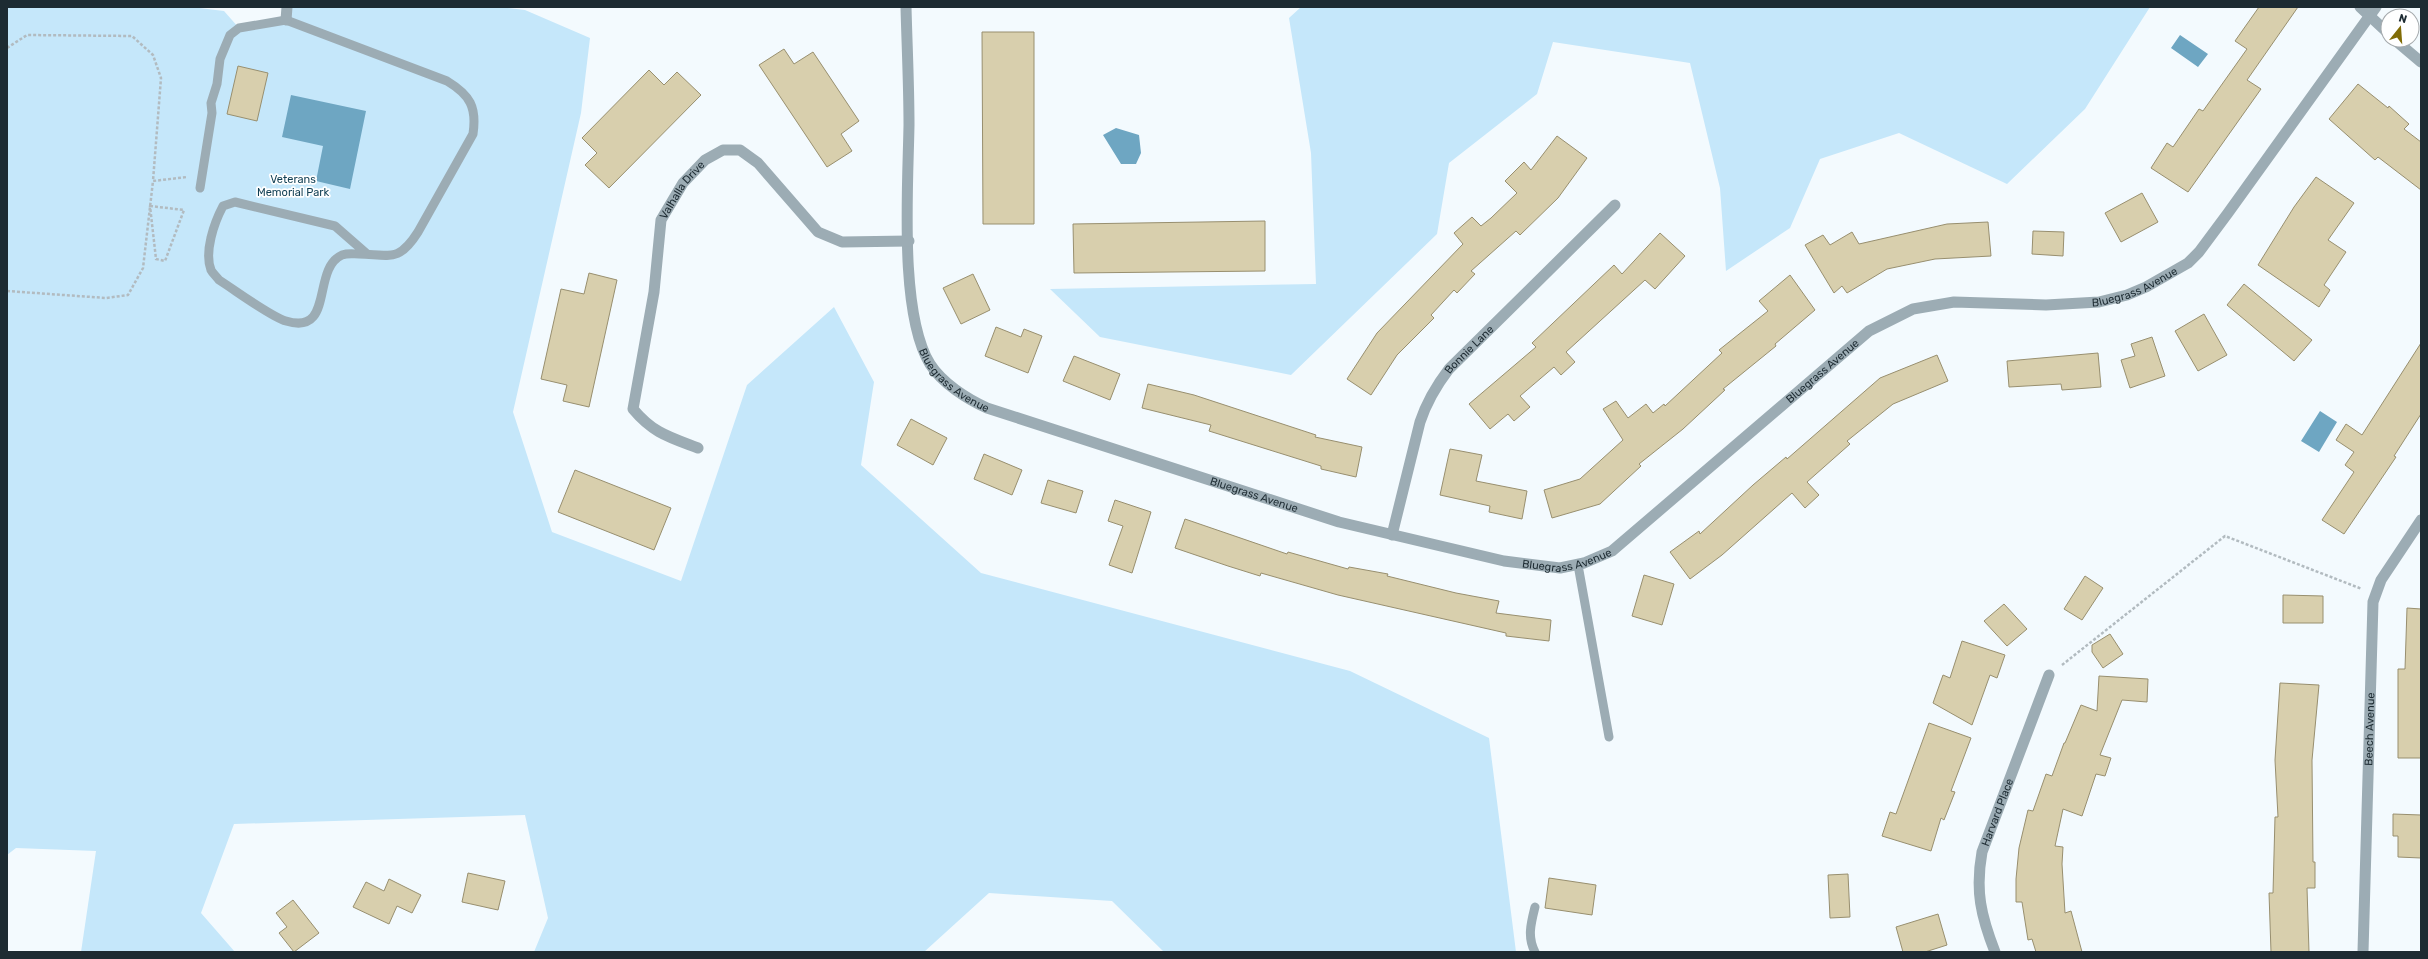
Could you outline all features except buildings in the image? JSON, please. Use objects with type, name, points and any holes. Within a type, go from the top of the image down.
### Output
[{"type":"street","points":[[286,20],[287,7]]},
{"type":"street","name":"Bluegrass Avenue","points":[[906,7],[909,94],[909,242],[913,311],[926,355],[931,365],[944,379],[977,403],[1180,472],[1338,522],[1504,561],[1551,569],[1578,565],[1612,551],[1869,331],[1896,316],[1914,309],[1954,302],[2046,305],[2099,302],[2127,295],[2146,287],[2188,263],[2199,252],[2228,213],[2373,11]]},
{"type":"street","points":[[2360,7],[2373,11],[2380,21]]},
{"type":"street","points":[[2404,48],[2421,62]]},
{"type":"street","name":"Valhalla Drive","points":[[698,448],[666,436],[645,424],[633,408],[654,292],[661,220],[683,184],[705,160],[723,150],[740,150],[758,163],[818,232],[842,242],[909,242]]},
{"type":"street","name":"Bonnie Lane","points":[[1392,535],[1420,422],[1425,406],[1435,388],[1449,369],[1615,205]]},
{"type":"street","name":"Beech Avenue","points":[[2363,952],[2371,628],[2375,594],[2381,580],[2421,520]]},
{"type":"street","name":"Harvard Place","points":[[1995,952],[1984,923],[1978,899],[1978,872],[1982,852],[2049,676]]},
{"type":"lane","points":[[200,188],[212,113],[211,103],[217,84],[220,59],[230,35],[239,28],[286,20],[447,81],[461,90],[469,98],[475,122],[473,134],[410,245],[400,254],[386,257],[347,253],[335,258],[328,268],[318,312],[310,321],[299,324],[285,321],[219,280],[211,271],[209,254],[216,218],[223,206],[235,202],[335,226],[367,254]]},
{"type":"lane","points":[[1578,565],[1609,737]]},
{"type":"lane","points":[[1535,952],[1531,944],[1530,926],[1536,907]]},
{"type":"path","points":[[7,48],[27,35],[132,36],[153,55],[160,78],[153,181],[143,268],[128,295],[106,298],[7,292]]},
{"type":"path","points":[[153,181],[202,176]]},
{"type":"path","points":[[150,206],[184,210],[165,261],[156,260],[150,206]]},
{"type":"path","points":[[2049,676],[2226,536],[2375,594]]},
{"type":"green space","name":"Veterans Memorial Park","points":[[7,7],[191,7],[224,11],[239,28],[285,20],[287,7],[498,7],[525,10],[590,38],[581,113],[513,412],[552,532],[681,581],[747,385],[834,307],[874,382],[861,465],[981,573],[1350,671],[1489,738],[1516,952],[1164,952],[1112,901],[989,893],[924,952],[534,952],[548,918],[525,815],[234,824],[201,913],[235,952],[81,952],[96,851],[16,848],[7,855]]},
{"type":"green space","points":[[1301,7],[2150,7],[2085,109],[2007,184],[1899,133],[1820,159],[1790,228],[1726,271],[1720,188],[1690,63],[1553,42],[1537,94],[1449,163],[1437,234],[1291,375],[1100,337],[1050,289],[1316,284],[1311,153],[1289,18]]},
{"type":"shaded area","points":[[2180,35],[2208,54],[2198,67],[2171,48]]},
{"type":"shaded area","points":[[291,95],[366,111],[350,189],[316,181],[323,146],[282,137]]},
{"type":"shaded area","points":[[1116,128],[1139,135],[1141,153],[1136,164],[1121,164],[1103,135]]},
{"type":"shaded area","points":[[2320,411],[2337,422],[2319,452],[2301,441]]}]
